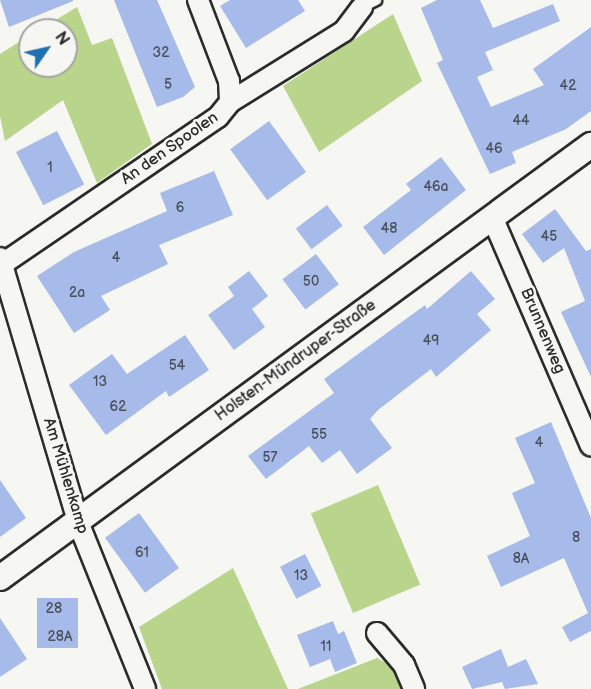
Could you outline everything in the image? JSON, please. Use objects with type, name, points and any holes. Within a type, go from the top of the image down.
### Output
[{"type":"street","points":[[198,0],[229,81],[230,102]]},
{"type":"street","name":"An den Spoolen","points":[[1,261],[218,117],[230,102],[344,32],[369,4]]},
{"type":"street","name":"Holsten-Mündruper-Straße","points":[[0,578],[591,145]]},
{"type":"street","name":"Brunnenweg","points":[[492,217],[591,446]]},
{"type":"street","name":"Am Mühlenkamp","points":[[1,261],[78,522],[145,689]]},
{"type":"street","points":[[377,633],[404,665],[414,689]]},
{"type":"green space","points":[[77,7],[92,45],[112,38],[152,144],[97,183],[63,100],[5,141],[0,116],[0,54],[18,43],[18,78],[78,78],[78,18],[59,18]]},
{"type":"green space","points":[[393,14],[422,81],[319,152],[283,86]]},
{"type":"green space","points":[[378,485],[420,584],[353,613],[311,514]]},
{"type":"green space","points":[[233,568],[288,689],[162,689],[139,627]]},
{"type":"green space","points":[[377,658],[395,668],[405,689],[298,689]]},
{"type":"building","points":[[0,0],[73,0],[31,18],[18,18],[18,23],[9,27]]},
{"type":"building","points":[[114,0],[157,0],[195,87],[183,97],[157,107]]},
{"type":"building","points":[[230,0],[298,0],[305,11],[246,48],[220,6]]},
{"type":"building","points":[[437,0],[480,0],[493,28],[553,4],[560,21],[485,52],[493,70],[477,77],[491,107],[544,85],[533,69],[591,27],[591,111],[566,129],[512,152],[516,163],[490,174],[437,63],[443,60],[421,8]]},
{"type":"building","points":[[269,121],[306,172],[267,200],[230,149]]},
{"type":"building","points":[[57,131],[84,184],[43,205],[16,152]]},
{"type":"building","points":[[441,157],[466,190],[384,255],[363,227],[411,190],[406,184]]},
{"type":"building","points":[[214,171],[233,215],[159,245],[168,264],[101,296],[110,310],[74,333],[37,276],[74,252],[167,211],[160,193]]},
{"type":"building","points":[[327,205],[343,226],[312,249],[296,228]]},
{"type":"building","points":[[555,209],[586,251],[591,249],[591,377],[561,312],[585,301],[564,248],[543,263],[522,234]]},
{"type":"building","points":[[316,254],[339,284],[305,310],[282,279]]},
{"type":"building","points":[[249,271],[268,296],[252,309],[265,327],[234,350],[208,315],[234,296],[228,287]]},
{"type":"building","points":[[471,271],[495,299],[477,314],[491,330],[436,377],[431,369],[378,410],[370,419],[392,448],[357,474],[340,450],[322,463],[309,446],[266,479],[248,456],[334,393],[324,379],[425,305],[427,309]]},
{"type":"building","points":[[185,335],[209,370],[169,397],[166,391],[106,435],[69,385],[112,354],[127,374]]},
{"type":"building","points":[[551,422],[591,518],[591,631],[570,642],[562,627],[588,613],[564,558],[501,587],[487,556],[530,536],[512,493],[535,483],[515,438]]},
{"type":"building","points":[[0,480],[26,518],[0,537]]},
{"type":"building","points":[[139,513],[179,568],[145,593],[105,538]]},
{"type":"building","points":[[305,554],[321,586],[296,599],[280,567]]},
{"type":"building","points":[[37,598],[78,598],[78,648],[37,648]]},
{"type":"building","points":[[0,618],[27,659],[0,677]]},
{"type":"building","points":[[333,621],[338,634],[344,631],[357,663],[335,672],[330,659],[310,667],[297,635]]},
{"type":"building","points":[[501,649],[508,667],[526,659],[538,684],[505,689],[502,682],[472,689],[462,667]]}]
